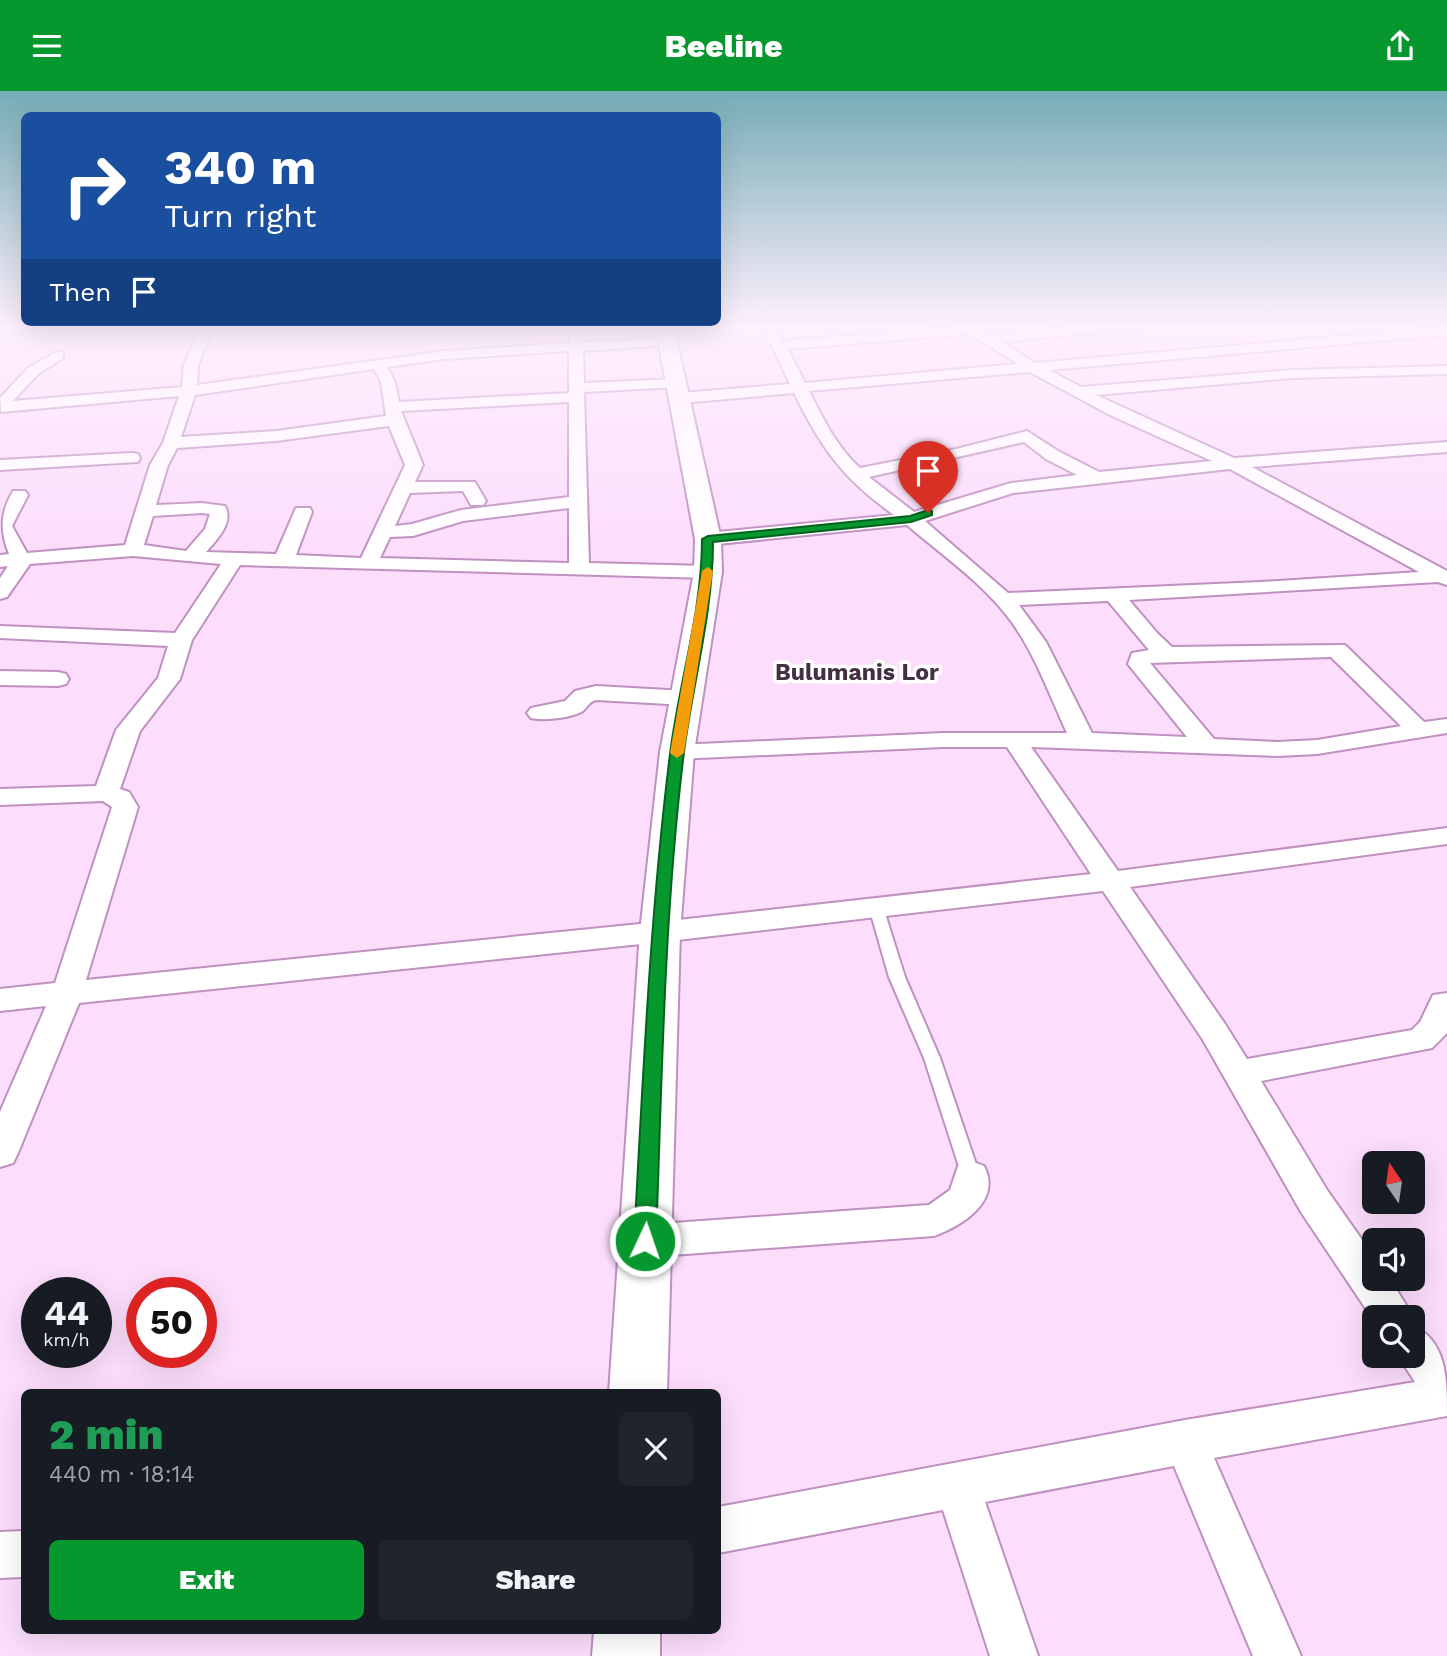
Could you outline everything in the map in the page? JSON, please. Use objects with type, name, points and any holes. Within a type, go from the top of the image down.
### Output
[{"type":"main road","points":[[638,1389],[660,932],[677,752],[708,556],[680,397]]},
{"type":"main road","points":[[626,1656],[627,1634]]},
{"type":"street","points":[[0,407],[117,397]]},
{"type":"street","points":[[133,550],[159,465],[171,443],[186,397]]},
{"type":"street","points":[[368,564],[414,465],[394,413],[391,397]]},
{"type":"street","points":[[171,443],[276,436],[394,413],[541,397]]},
{"type":"street","points":[[578,397],[579,570]]},
{"type":"street","points":[[804,397],[837,456],[880,497],[911,519],[1004,599],[1035,642],[1083,740]]},
{"type":"street","points":[[1089,397],[1116,412],[1231,463],[1446,577]]},
{"type":"street","points":[[856,474],[956,454],[1027,436],[1052,456],[1097,478]]},
{"type":"street","points":[[0,561],[133,550],[191,557],[579,570],[708,556],[911,519],[1011,488],[1231,463],[1447,447]]},
{"type":"street","points":[[0,465],[132,458]]},
{"type":"street","points":[[405,488],[469,487],[477,501]]},
{"type":"street","points":[[19,495],[3,526],[22,561]]},
{"type":"street","points":[[385,532],[413,530],[461,516],[579,501]]},
{"type":"street","points":[[146,511],[202,508],[219,510],[221,515],[217,525],[191,557]]},
{"type":"street","points":[[284,560],[303,512]]},
{"type":"street","points":[[106,793],[128,730],[169,679],[181,640],[235,558]]},
{"type":"street","points":[[0,593],[22,561]]},
{"type":"street","points":[[1004,599],[1446,577]]},
{"type":"street","points":[[1114,595],[1150,639],[1167,654]]},
{"type":"street","points":[[0,632],[181,640]]},
{"type":"street","points":[[1208,747],[1139,664],[1140,658],[1167,654],[1336,650],[1419,731]]},
{"type":"street","points":[[0,678],[58,680]]},
{"type":"street","points":[[539,713],[573,707],[583,696],[596,693],[686,698]]},
{"type":"street","points":[[677,752],[943,740],[1083,740],[1244,749],[1317,747],[1447,726]]},
{"type":"street","points":[[1014,740],[1214,1032],[1314,1201],[1385,1305]]},
{"type":"street","points":[[0,797],[106,793],[120,798],[125,807],[67,993],[0,1153]]},
{"type":"street","points":[[0,1000],[316,970],[660,932],[1109,881],[1447,836]]},
{"type":"street","points":[[1239,1073],[1421,1040],[1433,1029],[1444,1003]]},
{"type":"street","points":[[645,1241],[934,1220],[967,1198],[971,1176]]},
{"type":"street","points":[[721,1529],[1447,1394],[1425,1362]]},
{"type":"street","points":[[1185,1441],[1277,1656]]},
{"type":"street","points":[[958,1487],[1014,1656]]},
{"type":"street","points":[[0,1555],[21,1554]]},
{"type":"lane","points":[[876,907],[897,977],[932,1058],[971,1176]]},
{"type":"slow traffic","points":[[677,753],[708,571]]},
{"type":"district","name":"Bulumanis Lor","points":[[857,672]]},
{"type":"route","points":[[645,1241],[660,932],[677,752],[708,572],[708,539],[911,519],[928,513]]}]
